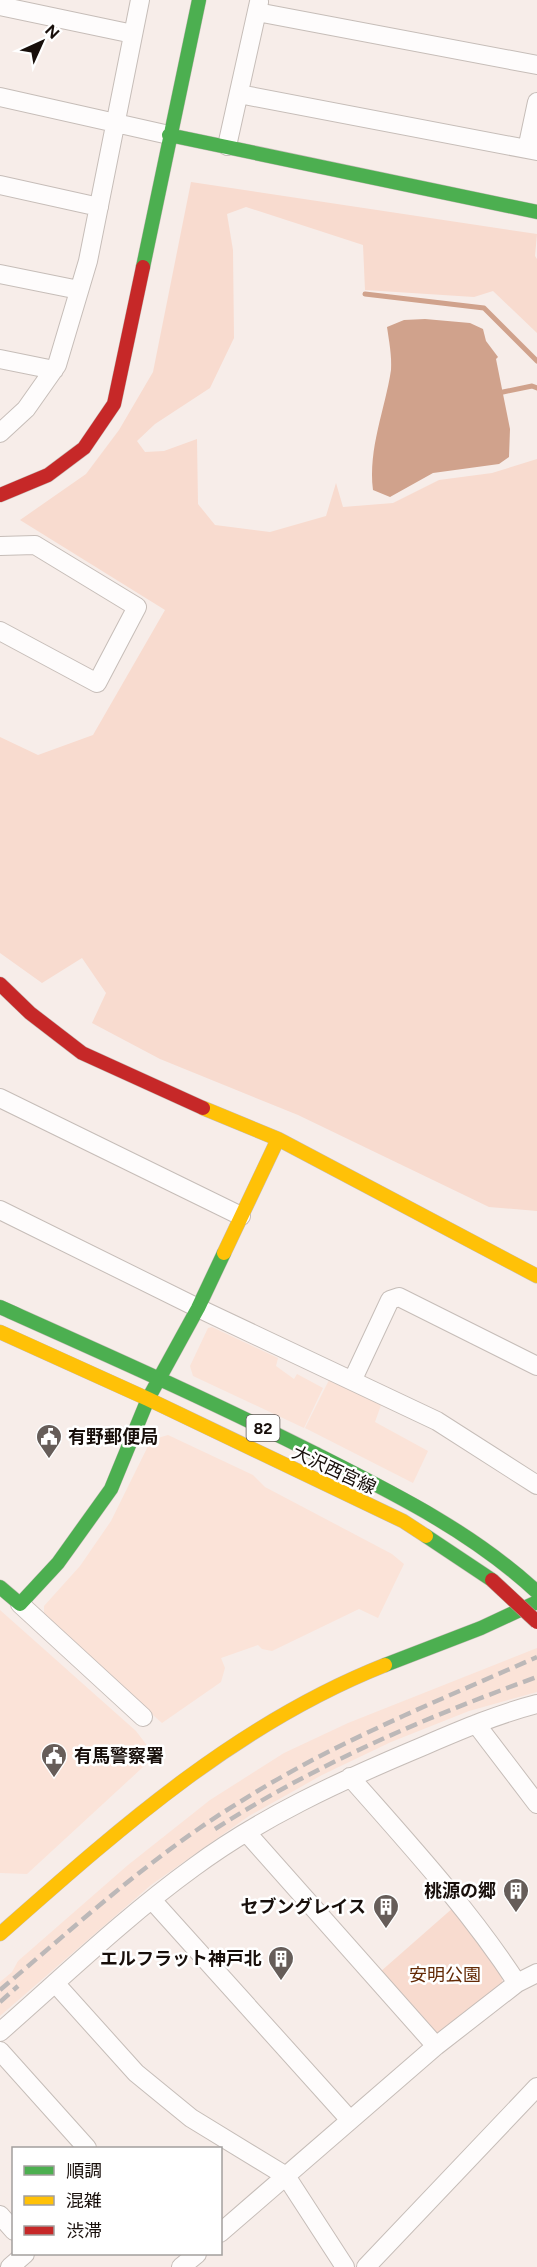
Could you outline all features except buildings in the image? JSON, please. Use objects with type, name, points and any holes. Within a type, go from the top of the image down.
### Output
[{"type":"street","points":[[0,433],[26,409],[54,370],[79,290],[99,207],[140,0]]},
{"type":"street","points":[[0,495],[48,475],[84,448],[114,404],[199,0]]},
{"type":"street","points":[[0,6],[133,34]]},
{"type":"street","points":[[227,146],[258,6],[537,65]]},
{"type":"street","points":[[239,94],[532,150],[537,102]]},
{"type":"street","points":[[0,97],[537,212]]},
{"type":"street","points":[[0,185],[99,207]]},
{"type":"street","points":[[0,274],[79,290]]},
{"type":"street","points":[[0,359],[54,370]]},
{"type":"street","points":[[0,546],[35,545],[137,607],[97,684],[0,631]]},
{"type":"street","points":[[0,984],[30,1013],[82,1053],[163,1091],[278,1139],[537,1276]]},
{"type":"street","points":[[0,1098],[241,1216]]},
{"type":"street","points":[[20,1604],[58,1563],[111,1489],[148,1399],[198,1308],[278,1139]]},
{"type":"street","points":[[0,1210],[198,1308],[437,1421],[537,1485]]},
{"type":"street","points":[[352,1379],[390,1300],[399,1296],[537,1366]]},
{"type":"street","name":"大沢西宮線","points":[[0,1307],[160,1377],[411,1503],[515,1569],[537,1592]]},
{"type":"street","name":"大沢西宮線","points":[[0,1332],[148,1399],[403,1521],[492,1580],[537,1622]]},
{"type":"street","points":[[0,1587],[143,1717]]},
{"type":"street","points":[[2,1928],[148,1803],[258,1727],[311,1697],[537,1602]]},
{"type":"street","points":[[0,2032],[152,1900],[195,1866],[247,1833],[350,1777],[476,1724],[537,1704]]},
{"type":"street","points":[[476,1724],[537,1804]]},
{"type":"street","points":[[350,1777],[449,1889],[486,1936],[517,1983]]},
{"type":"street","points":[[247,1833],[436,2046]]},
{"type":"street","points":[[152,1900],[350,2120]]},
{"type":"street","points":[[222,2231],[436,2046],[517,1983],[537,1972]]},
{"type":"street","points":[[56,1983],[136,2073],[191,2118],[286,2175],[345,2267]]},
{"type":"street","points":[[0,2052],[86,2147]]},
{"type":"street","points":[[366,2267],[537,2087]]},
{"type":"street","points":[[0,2215],[12,2228]]},
{"type":"street","points":[[10,2267],[23,2255]]},
{"type":"shaded area","points":[[425,319],[470,323],[483,329],[486,341],[498,357],[496,359],[510,429],[509,457],[499,464],[433,473],[390,497],[373,490],[372,474],[375,444],[391,370],[387,327],[404,320]]},
{"type":"shaded area","points":[[212,1327],[278,1358],[276,1366],[294,1379],[297,1374],[323,1388],[304,1428],[193,1376],[190,1366],[208,1328]]},
{"type":"shaded area","points":[[330,1378],[381,1405],[375,1422],[428,1451],[413,1483],[305,1428]]},
{"type":"shaded area","points":[[168,1435],[253,1475],[265,1487],[392,1554],[404,1564],[378,1618],[359,1609],[272,1651],[262,1649],[258,1645],[221,1658],[225,1668],[221,1682],[162,1723],[96,1665],[44,1613],[44,1606],[80,1566],[111,1521],[151,1440]]},
{"type":"shaded area","points":[[0,1610],[136,1731],[155,1756],[27,1874],[0,1873]]},
{"type":"shaded area","points":[[537,1648],[537,1692],[469,1711],[391,1742],[322,1775],[249,1816],[151,1885],[0,2016],[0,1982],[12,1972],[18,1961],[128,1865],[210,1800],[284,1753],[348,1723]]},
{"type":"green space","points":[[191,182],[537,234],[535,256],[537,259],[537,333],[493,291],[474,297],[365,290],[363,245],[246,207],[227,214],[233,250],[234,338],[210,388],[155,424],[137,441],[145,452],[164,451],[197,439],[198,504],[215,525],[270,532],[326,516],[336,483],[343,507],[393,503],[439,480],[492,473],[537,459],[537,1211],[489,1207],[298,1115],[160,1059],[92,1023],[106,993],[82,958],[42,983],[0,953],[0,737],[38,755],[93,735],[165,610],[20,520],[86,474],[119,430],[153,372]]},
{"type":"green space","name":"安明公園","points":[[454,1907],[501,1970],[503,1985],[445,2033],[434,2033],[380,1972]]},
{"type":"waterway","points":[[365,294],[484,308],[537,361]]},
{"type":"waterway","points":[[503,392],[532,386],[537,388]]},
{"type":"railway","points":[[0,1990],[148,1866],[243,1800],[350,1741],[537,1657]]},
{"type":"railway","points":[[215,1829],[253,1805],[331,1763],[412,1726],[537,1677]]},
{"type":"railway","points":[[0,2002],[18,1986]]},
{"type":"traffic: fast","points":[[143,267],[199,0]]},
{"type":"traffic: fast","points":[[169,135],[537,212]]},
{"type":"traffic: fast","points":[[0,1587],[20,1604],[58,1563],[111,1489],[148,1399],[198,1308],[224,1253]]},
{"type":"traffic: fast","points":[[0,1307],[197,1396],[373,1483],[458,1532],[512,1570],[537,1592]]},
{"type":"traffic: fast","points":[[426,1536],[492,1580]]},
{"type":"traffic: fast","points":[[385,1665],[481,1628],[537,1602]]},
{"type":"traffic: slow","points":[[203,1108],[278,1139]]},
{"type":"traffic: slow","points":[[224,1253],[278,1139],[537,1276]]},
{"type":"traffic: slow","points":[[0,1332],[148,1399],[403,1521],[426,1536]]},
{"type":"traffic: slow","points":[[0,1934],[135,1818],[229,1748],[331,1689],[385,1665]]},
{"type":"traffic: jam","points":[[0,495],[48,475],[84,448],[114,404],[143,267]]},
{"type":"traffic: jam","points":[[0,984],[30,1013],[82,1053],[203,1108]]},
{"type":"traffic: jam","points":[[492,1580],[537,1622]]},
{"type":"place","name":"有野郵便局","points":[[49,1460]]},
{"type":"place","name":"有馬警察署","points":[[54,1779]]},
{"type":"place","name":"桃源の郷","points":[[516,1914]]},
{"type":"place","name":"セブングレイス","points":[[386,1930]]},
{"type":"place","name":"エルフラット神戸北","points":[[281,1982]]}]
